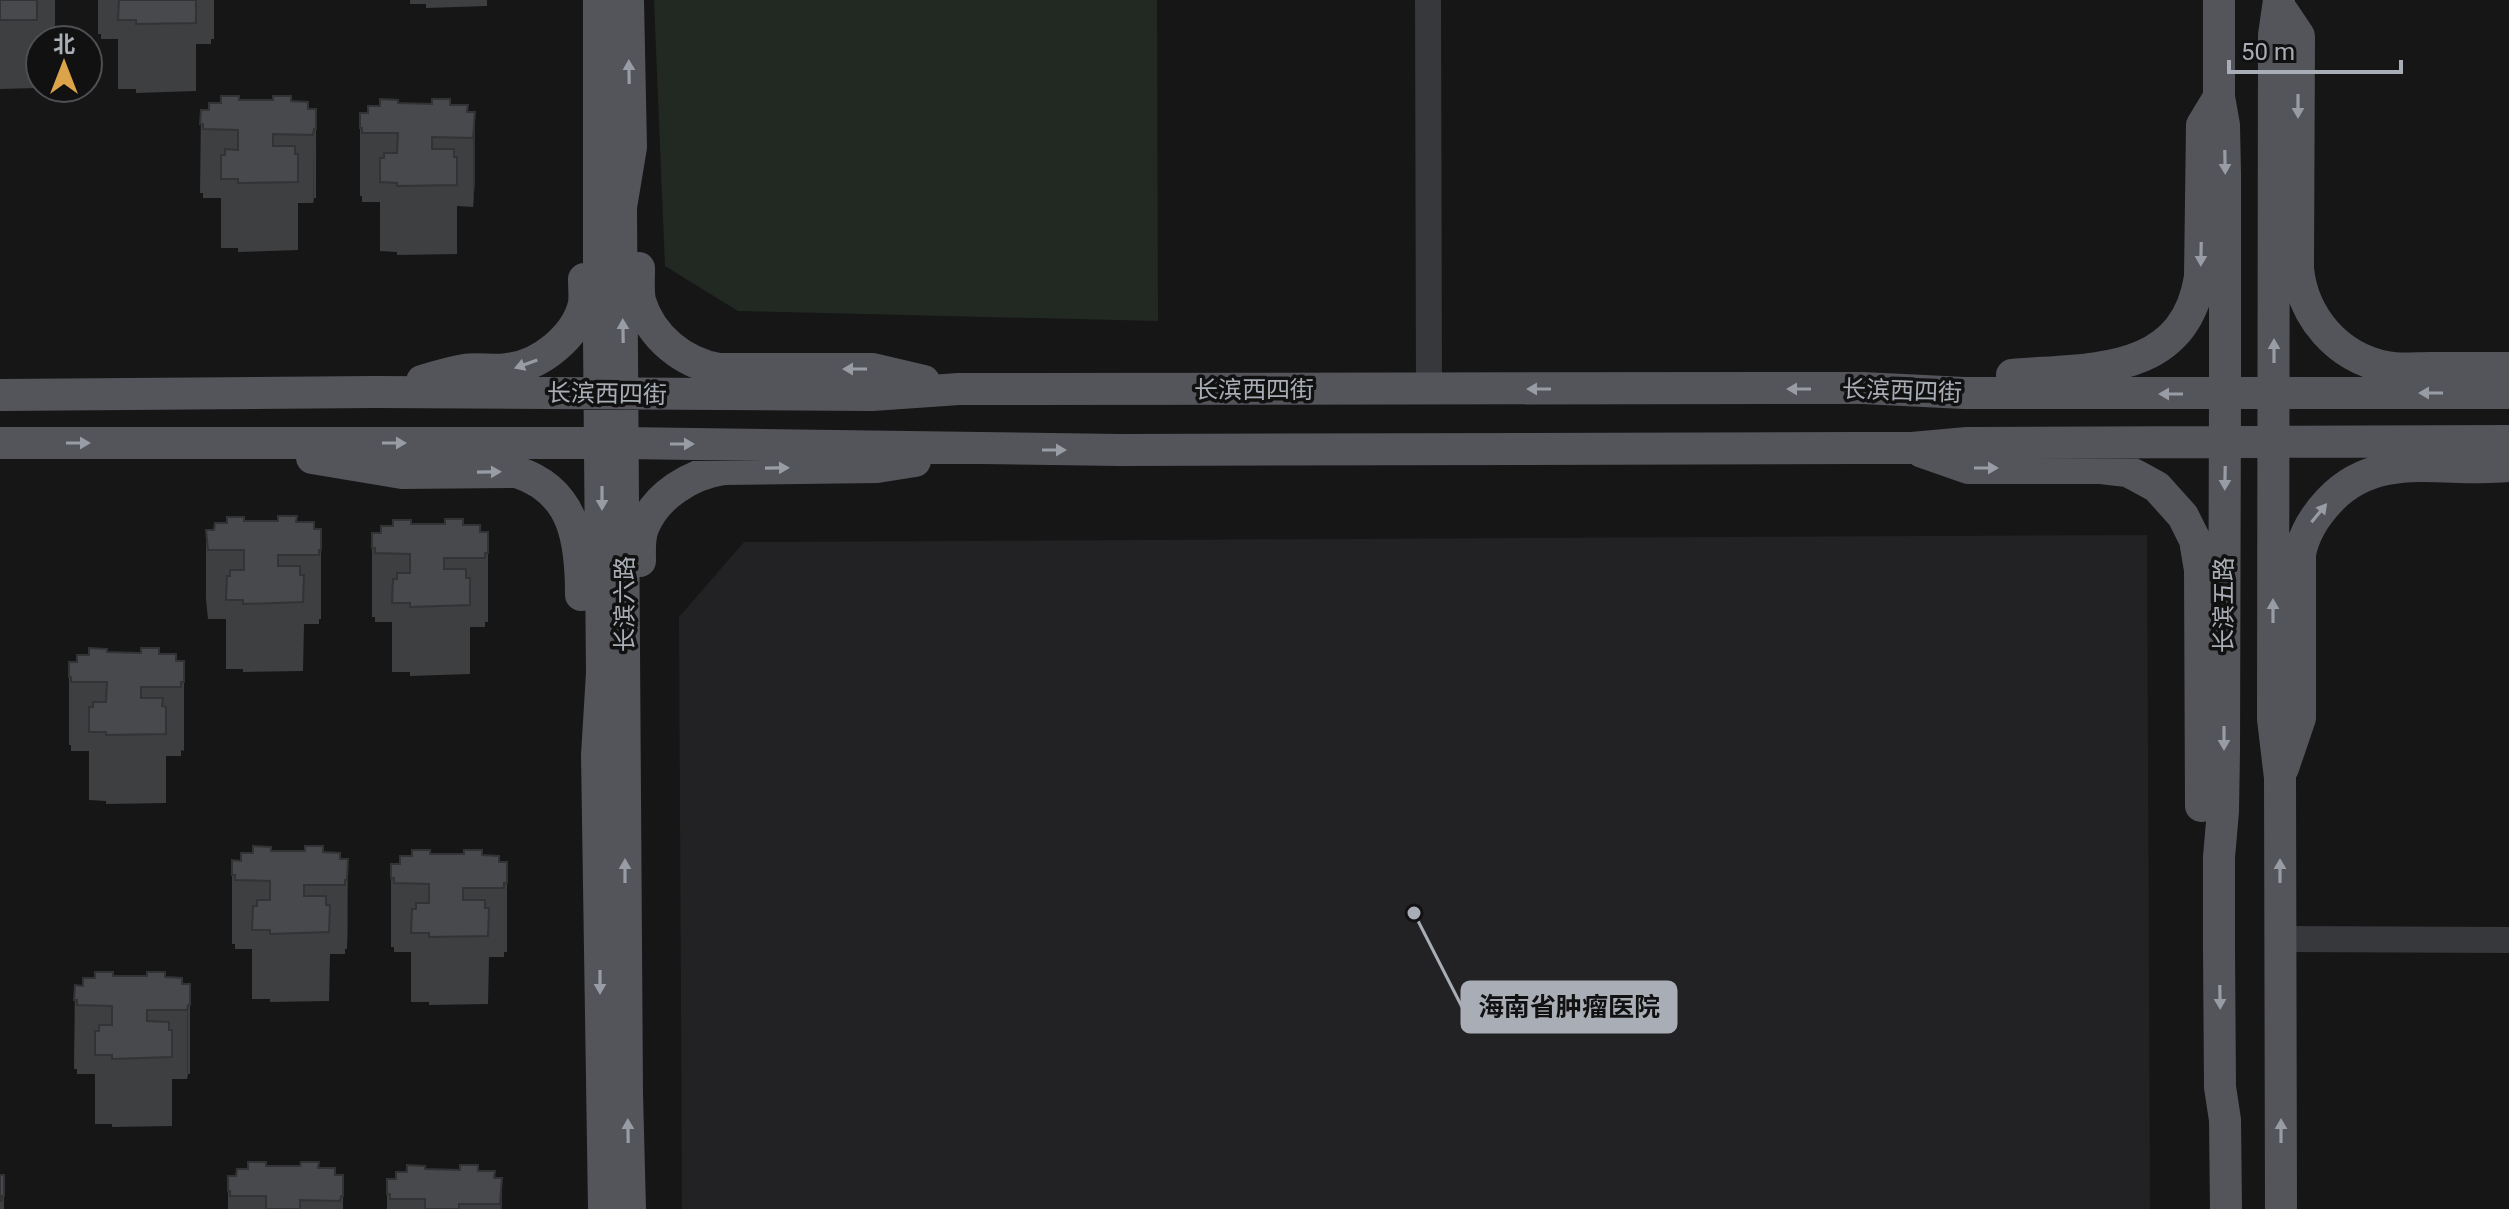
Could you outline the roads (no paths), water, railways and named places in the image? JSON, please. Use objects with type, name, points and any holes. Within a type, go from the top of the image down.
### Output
[{"type":"main road","name":"长滨六路","points":[[599,0],[599,146],[612,443],[602,465],[602,673],[611,755],[630,1209]]},
{"type":"main road","name":"长滨六路","points":[[611,394],[621,207],[631,147],[628,0]]},
{"type":"main road","name":"长滨五路","points":[[2219,0],[2219,97],[2225,161],[2220,1087],[2225,1120],[2226,1209]]},
{"type":"main road","points":[[2279,3],[2299,36],[2298,269],[2303,296],[2316,321],[2337,344],[2354,355],[2389,368],[2509,368]]},
{"type":"main road","name":"长滨五路","points":[[2279,3],[2274,35],[2273,719],[2280,778],[2281,1209]]},
{"type":"main road","points":[[1863,388],[2114,367],[2134,361],[2167,340],[2187,316],[2198,292],[2202,125],[2219,97]]},
{"type":"main road","points":[[375,392],[465,370],[525,366],[562,339],[572,328],[583,306],[584,204],[599,146]]},
{"type":"main road","points":[[631,147],[638,207],[639,298],[657,332],[677,353],[701,366],[719,369],[873,369],[959,389]]},
{"type":"main road","name":"长滨西四街","points":[[0,395],[375,392],[872,395],[959,389],[1863,388],[1964,393],[2509,393]]},
{"type":"main road","name":"长滨西四街","points":[[0,443],[612,443],[992,449],[1912,448],[1967,443],[2509,441]]},
{"type":"main road","points":[[218,443],[402,473],[517,472],[534,477],[549,488],[571,518],[578,539],[582,673],[611,755]]},
{"type":"main road","points":[[1912,448],[1968,468],[2101,468],[2127,471],[2157,487],[2183,516],[2195,540],[2200,570],[2201,811],[2219,857]]},
{"type":"main road","points":[[611,755],[639,672],[642,531],[657,507],[674,490],[694,476],[724,469],[877,467],[992,449]]},
{"type":"main road","points":[[2280,778],[2300,718],[2300,554],[2311,522],[2340,489],[2358,477],[2381,468],[2509,466]]},
{"type":"main road","name":"长滨六路","points":[[604,1209],[611,755]]},
{"type":"street","points":[[1428,0],[1429,390]]},
{"type":"street","points":[[2280,939],[2509,940]]},
{"type":"place","name":"海南省肿瘤医院","points":[[1414,913]]}]
